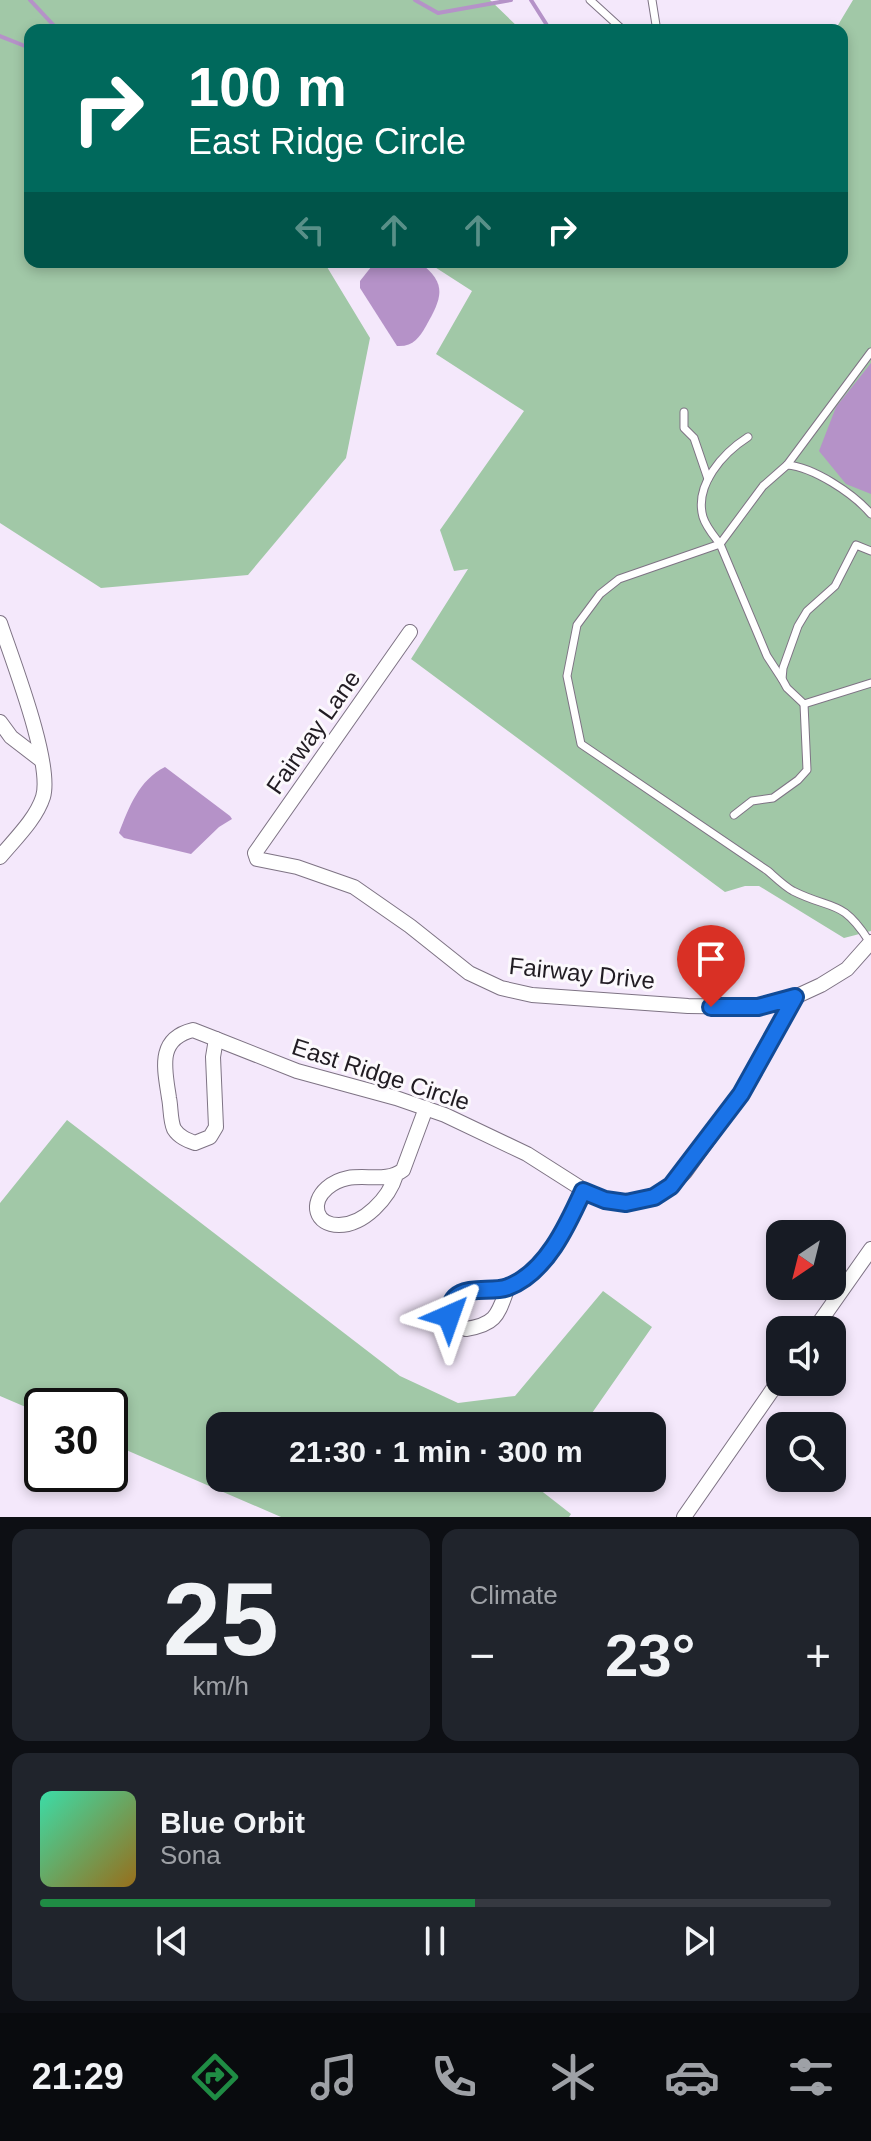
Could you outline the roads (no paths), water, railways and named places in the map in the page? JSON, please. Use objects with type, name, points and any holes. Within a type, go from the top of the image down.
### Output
[{"type":"street","points":[[0,623],[45,782],[35,813],[0,857]]},
{"type":"street","name":"Fairway Lane","points":[[256,858],[255,853],[410,632]]},
{"type":"street","points":[[0,722],[11,737],[41,760]]},
{"type":"street","name":"Fairway Drive","points":[[256,858],[262,862],[326,875],[354,887],[397,916],[469,973],[516,992],[734,1008],[771,1005],[795,997],[865,960]]},
{"type":"street","points":[[865,960],[870,942]]},
{"type":"street","name":"East Ridge Circle","points":[[216,1039],[213,1057],[216,1127],[210,1137],[195,1143],[185,1140],[175,1129],[164,1060],[172,1041],[184,1032],[200,1032],[297,1071],[426,1108],[501,1140],[554,1170],[583,1191],[605,1200],[626,1203],[654,1197],[671,1186],[741,1094],[795,997]]},
{"type":"street","points":[[396,1175],[352,1176],[334,1183],[319,1197],[316,1207],[318,1216],[326,1223],[335,1225],[357,1221],[378,1205],[407,1162],[426,1108]]},
{"type":"street","points":[[508,1287],[542,1261],[557,1242],[583,1191]]},
{"type":"street","points":[[824,1316],[871,1249]]},
{"type":"street","points":[[684,1517],[768,1396]]},
{"type":"lane","points":[[590,0],[616,24]]},
{"type":"lane","points":[[652,0],[656,24]]},
{"type":"lane","points":[[870,942],[855,920],[840,908],[792,890],[581,744],[567,676],[577,625],[600,594],[619,579],[720,544],[763,486],[787,465],[871,352]]},
{"type":"lane","points":[[684,412],[684,428],[694,438],[708,479]]},
{"type":"lane","points":[[734,815],[752,801],[773,798],[807,770],[804,704],[787,688],[767,656],[720,544],[704,521],[701,507],[708,479],[729,450],[748,437]]},
{"type":"lane","points":[[787,465],[802,467],[824,479],[863,505],[871,514]]},
{"type":"lane","points":[[782,679],[798,626],[807,611],[835,586],[856,545],[871,551]]},
{"type":"lane","points":[[804,704],[871,683]]},
{"type":"waterway","points":[[30,0],[52,24]]},
{"type":"waterway","points":[[415,0],[438,13],[511,0]]},
{"type":"waterway","points":[[531,0],[546,24]]},
{"type":"waterway","points":[[0,36],[24,46]]}]
